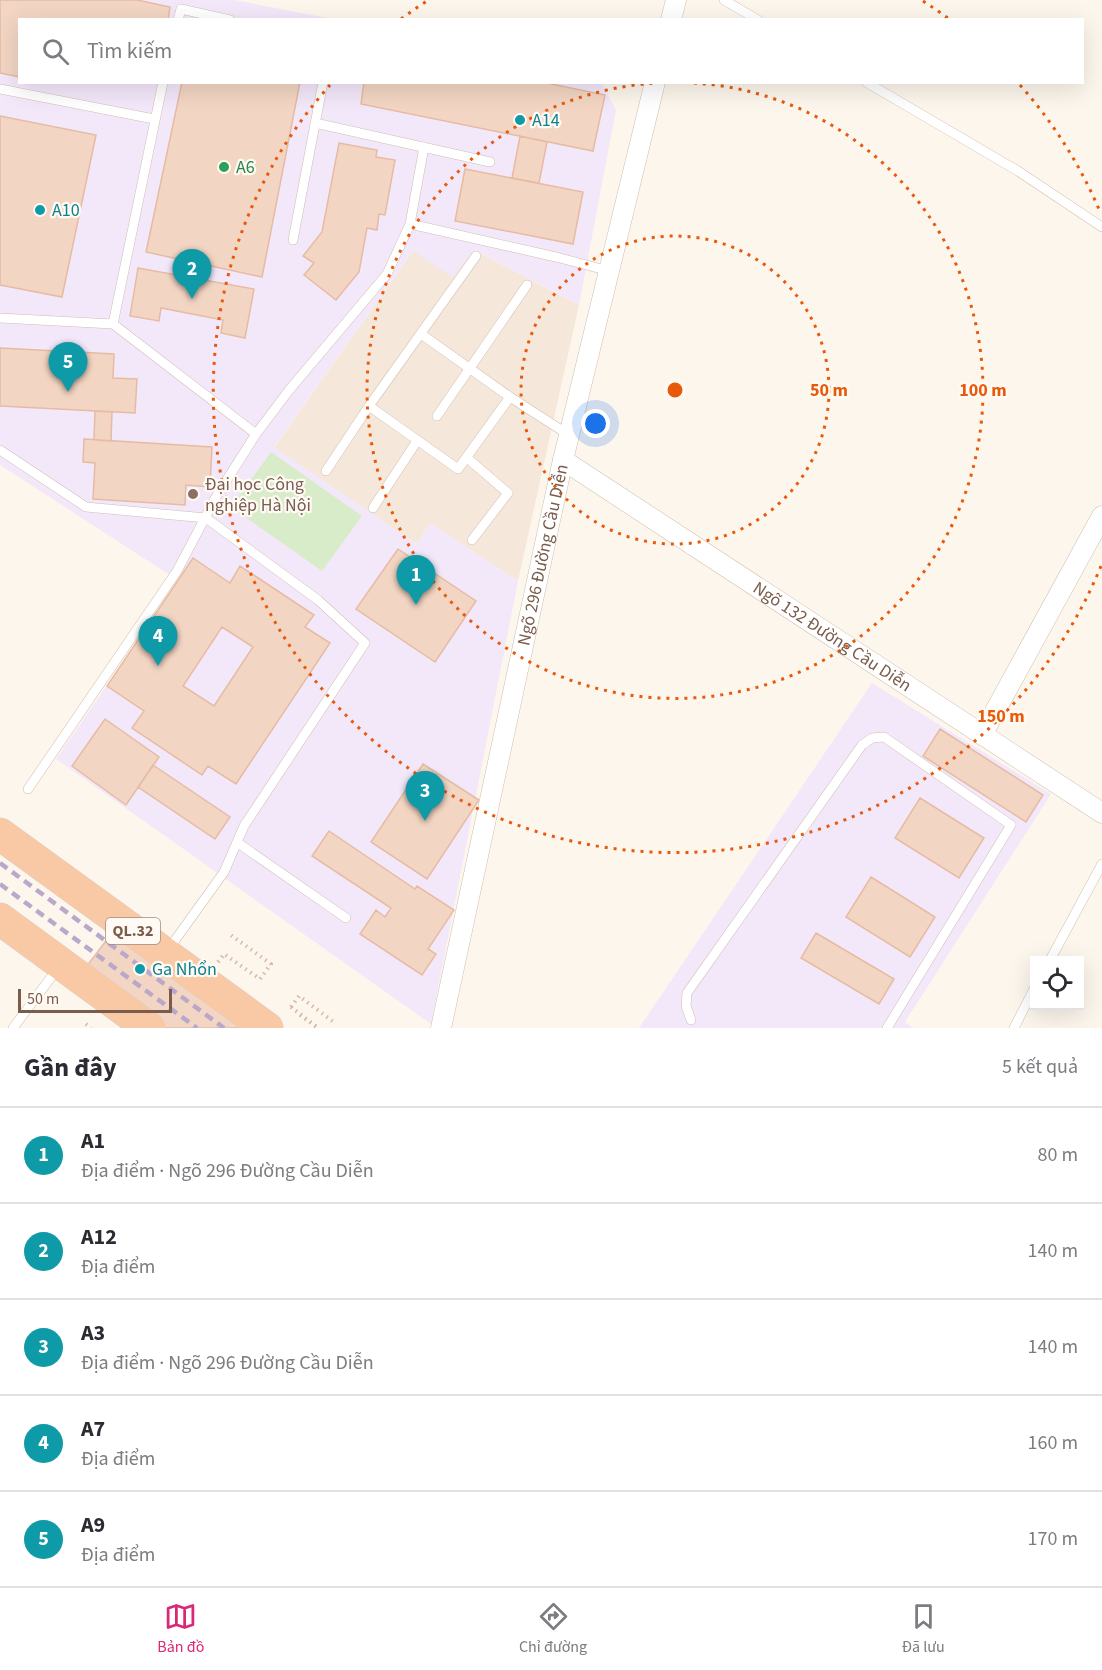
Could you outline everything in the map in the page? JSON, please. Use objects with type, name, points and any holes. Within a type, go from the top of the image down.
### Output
[{"type":"highway","name":"QL.32","points":[[0,834],[267,1028]]},
{"type":"highway","points":[[0,919],[149,1028]]},
{"type":"street","points":[[672,18],[676,0]]},
{"type":"street","name":"Ngõ 296 Đường Cầu Diễn","points":[[441,1028],[563,460],[655,84]]},
{"type":"street","name":"Ngõ 132 Đường Cầu Diễn","points":[[563,460],[1102,813]]},
{"type":"street","points":[[982,735],[1102,516]]},
{"type":"lane","points":[[724,0],[755,18]]},
{"type":"lane","points":[[179,18],[181,9],[221,18]]},
{"type":"lane","points":[[112,324],[163,84]]},
{"type":"lane","points":[[293,240],[323,84]]},
{"type":"lane","points":[[869,84],[1018,171],[1102,227]]},
{"type":"lane","points":[[0,89],[154,119]]},
{"type":"lane","points":[[315,123],[490,162]]},
{"type":"lane","points":[[28,789],[177,571],[216,497],[256,434],[290,389],[387,274],[410,224],[424,147]]},
{"type":"lane","points":[[410,224],[609,271]]},
{"type":"lane","points":[[326,471],[369,406],[476,256]]},
{"type":"lane","points":[[437,416],[526,285]]},
{"type":"lane","points":[[0,318],[112,324],[256,434]]},
{"type":"lane","points":[[421,334],[510,397],[569,435]]},
{"type":"lane","points":[[369,406],[458,470],[510,397]]},
{"type":"lane","points":[[373,508],[417,441]]},
{"type":"lane","points":[[0,450],[86,507],[206,518],[318,600],[365,643],[244,826],[224,872],[165,955]]},
{"type":"lane","points":[[467,458],[508,493],[472,540]]},
{"type":"lane","points":[[690,1020],[686,1006],[687,993],[862,745],[872,738],[884,737],[1011,825],[887,1028]]},
{"type":"lane","points":[[238,843],[346,918]]},
{"type":"lane","points":[[1052,956],[1102,864]]},
{"type":"lane","points":[[13,1028],[62,964]]},
{"type":"lane","points":[[1014,1028],[1030,998]]},
{"type":"path","points":[[224,954],[260,979],[271,964],[228,933]]},
{"type":"path","points":[[318,1028],[291,1007],[299,996],[335,1023]]},
{"type":"path","points":[[300,1015],[318,1028]]},
{"type":"path","points":[[86,1024],[91,1028]]},
{"type":"shaded area","name":"Đại học Công nghiệp Hà Nội","points":[[0,0],[235,0],[327,18],[18,18],[18,84],[602,84],[616,110],[579,305],[475,250],[452,277],[413,251],[274,447],[417,544],[430,523],[518,581],[431,1024],[56,759],[179,581],[0,465]]},
{"type":"shaded area","points":[[474,250],[579,305],[518,581],[430,523],[417,544],[271,452],[413,251]]},
{"type":"shaded area","points":[[872,683],[1051,794],[905,1022],[913,1028],[639,1028]]},
{"type":"green space","points":[[271,452],[362,516],[322,571],[231,507]]},
{"type":"building","points":[[0,0],[137,0],[170,7],[168,18],[18,18],[18,77],[0,73]]},
{"type":"building","name":"A6","points":[[182,84],[300,84],[262,277],[146,252]]},
{"type":"building","name":"A14","points":[[364,84],[552,84],[605,95],[593,151],[361,104]]},
{"type":"building","name":"A10","points":[[0,116],[96,135],[62,297],[0,285]]},
{"type":"building","points":[[520,136],[547,142],[539,183],[512,178]]},
{"type":"building","points":[[339,143],[377,150],[376,157],[395,160],[385,215],[379,214],[377,230],[367,228],[359,272],[336,300],[304,275],[314,263],[303,256],[322,232]]},
{"type":"building","points":[[465,169],[583,192],[573,244],[455,221]]},
{"type":"building","points":[[138,268],[254,289],[245,338],[221,333],[223,320],[161,308],[159,321],[130,316]]},
{"type":"building","points":[[0,348],[114,354],[113,378],[137,379],[135,413],[0,406]]},
{"type":"building","points":[[95,411],[112,412],[111,441],[94,440]]},
{"type":"building","points":[[84,439],[212,447],[210,487],[186,485],[185,505],[93,499],[95,463],[83,462]]},
{"type":"building","points":[[398,549],[476,601],[435,662],[356,609]]},
{"type":"building","points":[[193,558],[230,583],[240,566],[314,615],[305,627],[330,643],[236,784],[208,766],[202,775],[132,728],[144,711],[107,686]],"holes":[[[222,627],[253,647],[214,706],[183,686]]]},
{"type":"building","points":[[105,719],[159,757],[126,805],[72,766]]},
{"type":"building","points":[[940,729],[1043,795],[1026,822],[923,756]]},
{"type":"building","points":[[423,764],[479,800],[427,879],[371,842]]},
{"type":"building","points":[[153,765],[230,817],[215,839],[138,787]]},
{"type":"building","points":[[920,798],[984,838],[959,878],[895,838]]},
{"type":"building","points":[[329,831],[415,889],[417,886],[454,910],[428,949],[436,954],[422,975],[360,934],[376,910],[385,917],[391,908],[312,856]]},
{"type":"building","points":[[871,877],[935,917],[910,957],[846,917]]},
{"type":"building","name":"Ga Nhổn","points":[[125,916],[274,1028],[141,1028],[76,980]]},
{"type":"building","points":[[816,933],[894,979],[879,1004],[801,958]]},
{"type":"railway","points":[[0,863],[224,1028]]},
{"type":"railway","points":[[0,884],[197,1028]]},
{"type":"place","name":"A14","points":[[520,120]]},
{"type":"place","name":"A6","points":[[224,167]]},
{"type":"place","name":"A10","points":[[40,210]]},
{"type":"place","name":"A12","points":[[192,299]]},
{"type":"place","name":"A9","points":[[68,392]]},
{"type":"place","name":"Đại học Công nghiệp Hà Nội","points":[[193,494]]},
{"type":"place","name":"A1","points":[[416,605]]},
{"type":"place","name":"A7","points":[[158,666]]},
{"type":"place","name":"A3","points":[[425,821]]},
{"type":"place","name":"Ga Nhổn","points":[[140,969]]}]
